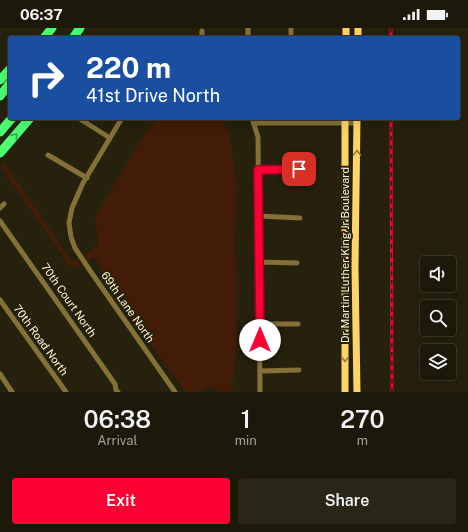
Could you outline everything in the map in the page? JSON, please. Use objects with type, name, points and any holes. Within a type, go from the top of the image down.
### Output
[{"type":"highway","points":[[46,36],[52,28]]},
{"type":"highway","points":[[0,80],[8,71]]},
{"type":"highway","points":[[0,96],[8,86]]},
{"type":"highway","points":[[0,132],[10,120]]},
{"type":"highway","points":[[0,153],[28,120]]},
{"type":"main road","name":"Dr Martin Luther King Jr Boulevard","points":[[345,121],[345,392]]},
{"type":"main road","name":"Dr Martin Luther King Jr Boulevard","points":[[357,121],[355,267],[357,392]]},
{"type":"street","points":[[202,31],[202,36]]},
{"type":"street","points":[[82,120],[110,138]]},
{"type":"street","points":[[48,155],[87,178],[121,120]]},
{"type":"street","points":[[260,392],[258,137],[253,120],[357,121]]},
{"type":"street","points":[[258,170],[299,169]]},
{"type":"street","name":"69th Lane North","points":[[87,178],[72,208],[70,216],[69,230],[75,248],[175,392]]},
{"type":"street","points":[[259,216],[300,218]]},
{"type":"street","name":"70th Court North","points":[[0,221],[115,384],[116,391]]},
{"type":"street","points":[[260,262],[297,263]]},
{"type":"street","name":"70th Road North","points":[[0,300],[66,392]]},
{"type":"street","points":[[260,324],[298,324]]},
{"type":"street","points":[[260,371],[299,370]]},
{"type":"street","points":[[0,374],[12,392]]},
{"type":"shaded area","points":[[159,120],[222,120],[231,140],[236,183],[235,242],[237,316],[235,369],[231,392],[220,392],[214,387],[206,388],[201,392],[186,392],[123,307],[103,275],[96,258],[90,258],[87,261],[84,255],[98,245],[95,217],[149,128]]},
{"type":"shaded area","points":[[4,162],[71,260],[77,260],[80,266],[76,269],[70,266],[0,166]]},
{"type":"railway","points":[[391,28],[391,36]]},
{"type":"railway","points":[[391,120],[392,392]]},
{"type":"route","points":[[260,340],[258,170],[299,169]]}]
